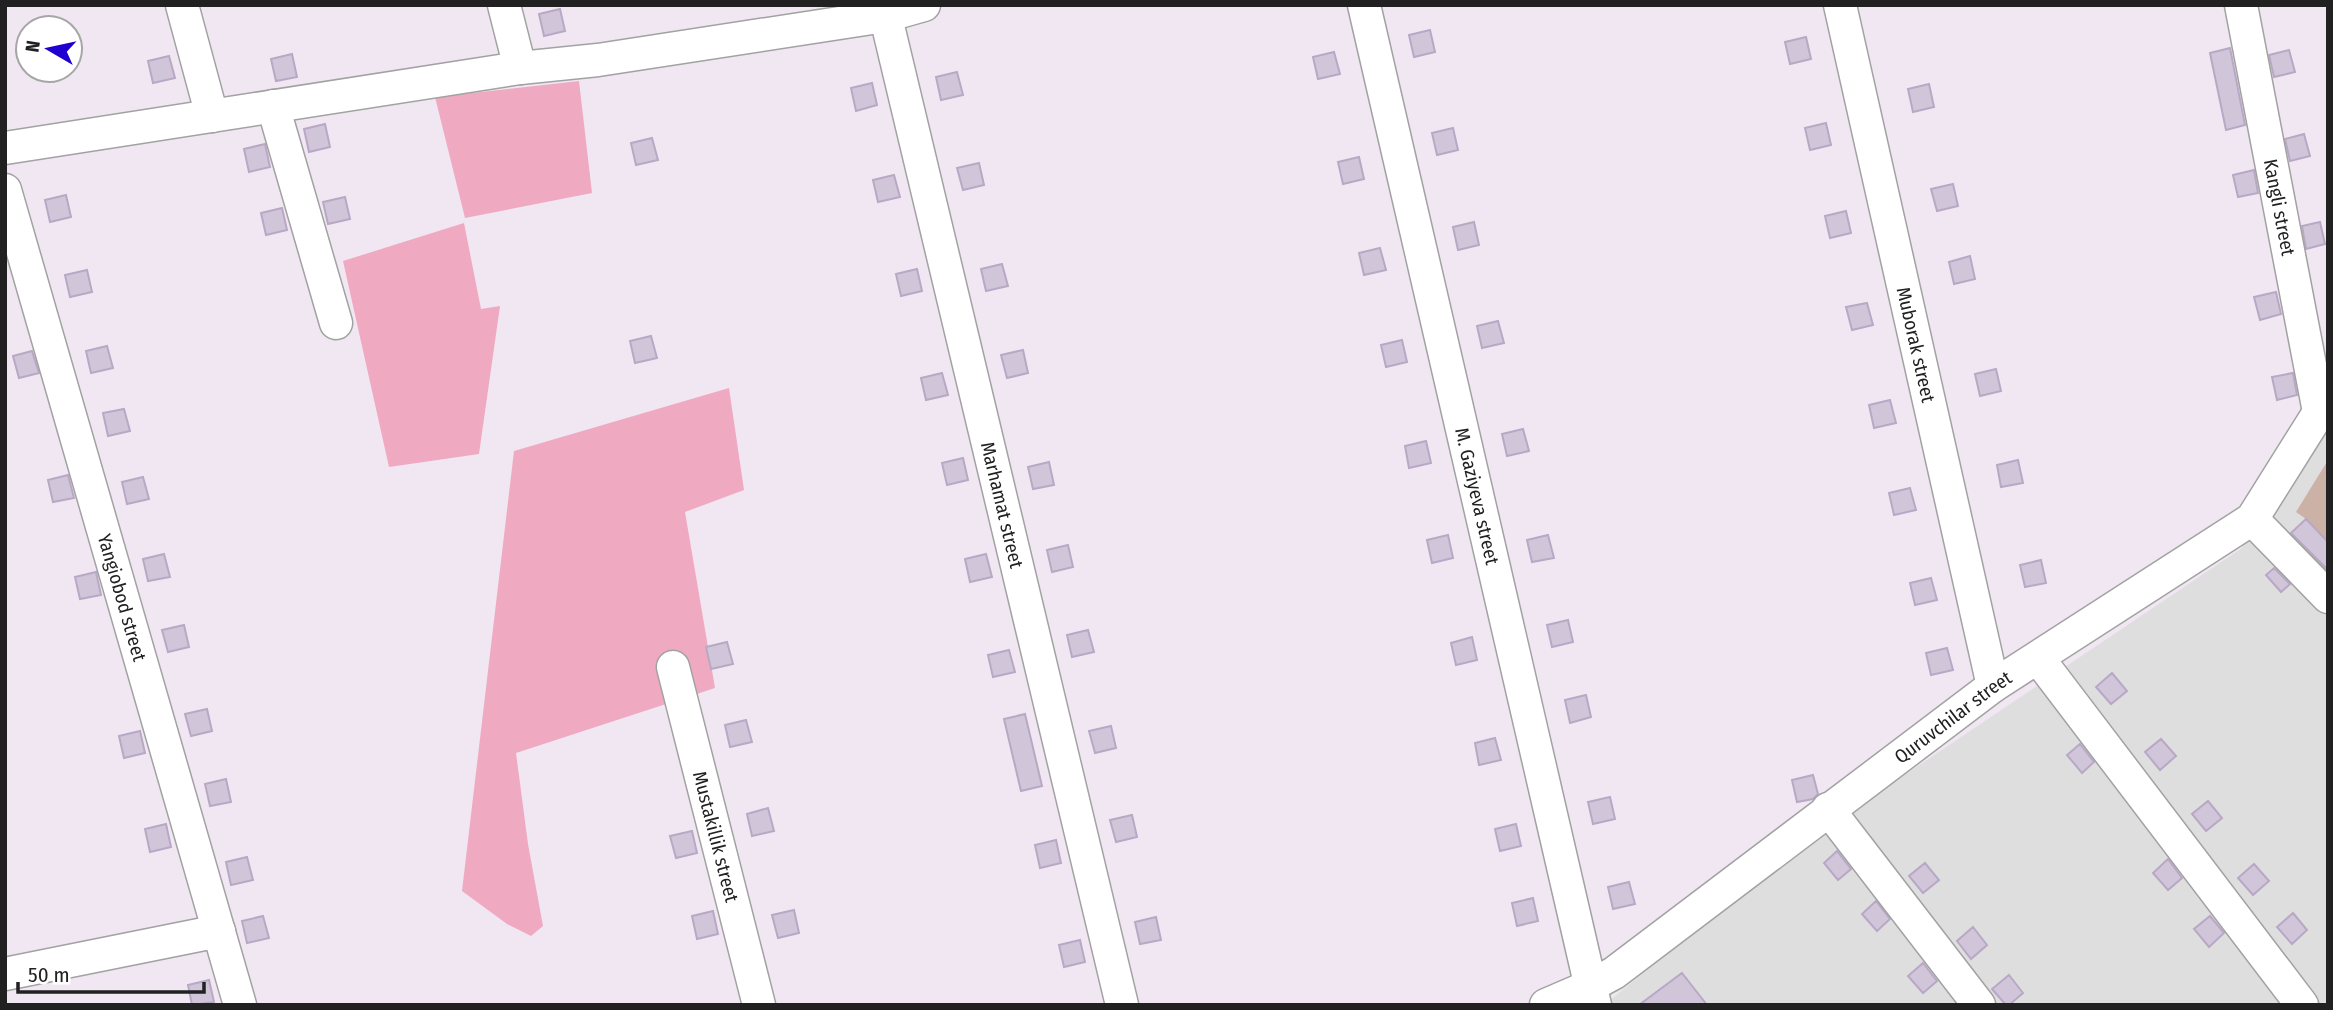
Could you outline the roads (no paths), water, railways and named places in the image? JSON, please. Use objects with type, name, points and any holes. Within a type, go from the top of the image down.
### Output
[{"type":"street","points":[[182,5],[212,116]]},
{"type":"street","points":[[504,5],[520,68]]},
{"type":"street","points":[[5,148],[520,68],[598,60],[924,5]]},
{"type":"street","name":"M. Gaziyeva street","points":[[1364,5],[1593,996]]},
{"type":"street","name":"Muborak street","points":[[1840,5],[1993,686]]},
{"type":"street","name":"Kangli street","points":[[2241,5],[2323,405]]},
{"type":"street","name":"Marhamat street","points":[[884,10],[1122,1005]]},
{"type":"street","points":[[273,106],[335,323]]},
{"type":"street","name":"Yangiobod street","points":[[5,190],[240,1005]]},
{"type":"street","name":"Quruvchilar street","points":[[1546,1005],[1593,996],[1614,973],[1993,686],[2252,519],[2323,405]]},
{"type":"street","points":[[2252,519],[2328,597]]},
{"type":"street","points":[[2038,658],[2302,1005]]},
{"type":"street","name":"Mustakillik street","points":[[673,667],[760,1005]]},
{"type":"street","points":[[1828,809],[1979,1005]]},
{"type":"street","points":[[5,975],[219,931]]}]
